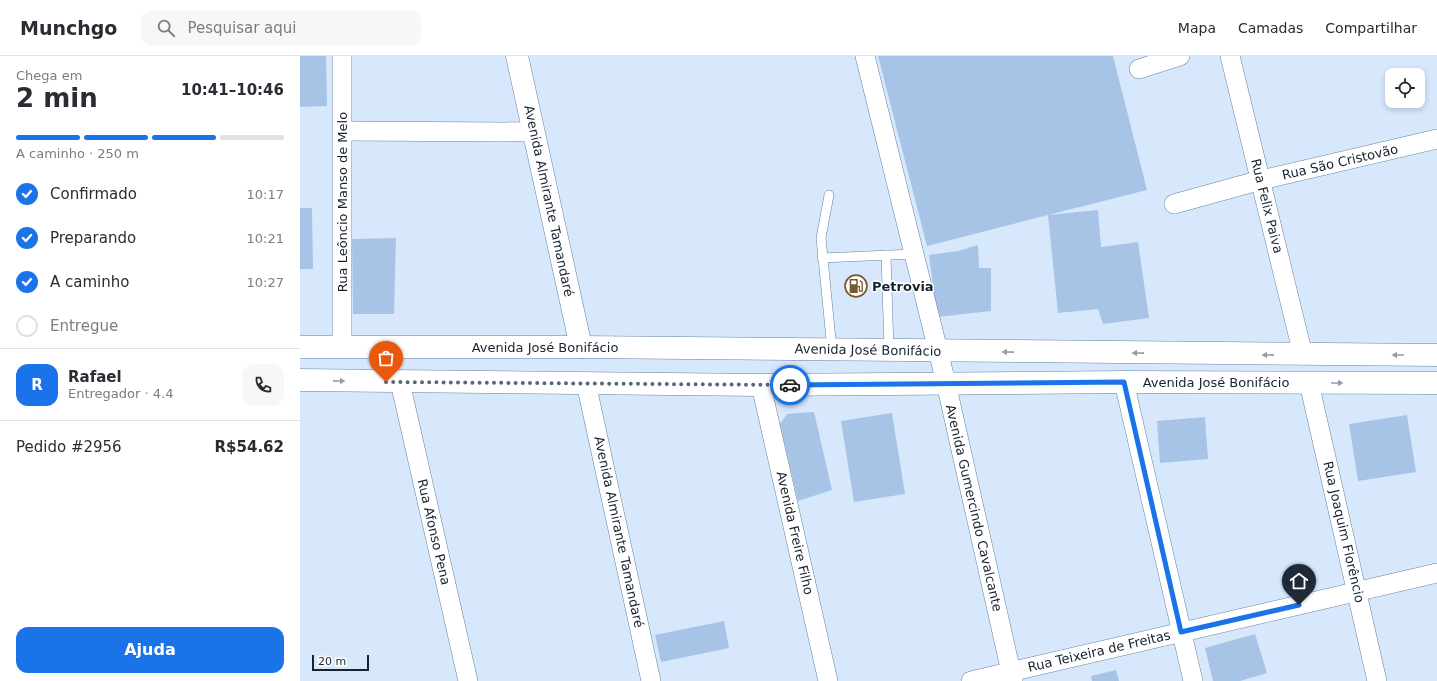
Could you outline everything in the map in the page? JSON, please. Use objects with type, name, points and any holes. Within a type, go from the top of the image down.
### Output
[{"type":"main road","name":"Avenida Almirante Tamandaré","points":[[517,56],[580,347]]},
{"type":"main road","name":"Avenida José Bonifácio","points":[[300,347],[580,347],[1303,355],[1437,355]]},
{"type":"main road","name":"Avenida José Bonifácio","points":[[300,380],[761,385],[1124,382],[1437,383]]},
{"type":"street","name":"Rua Leôncio Manso de Melo","points":[[342,56],[342,348]]},
{"type":"street","name":"Avenida Gumercindo Cavalcante","points":[[865,56],[946,383],[1012,676]]},
{"type":"street","points":[[1139,69],[1180,56]]},
{"type":"street","name":"Rua Felix Paiva","points":[[1230,56],[1303,355]]},
{"type":"street","points":[[343,131],[533,132]]},
{"type":"street","name":"Rua São Cristovão","points":[[1174,204],[1261,180],[1437,139]]},
{"type":"street","name":"Rua Afonso Pena","points":[[400,382],[468,681]]},
{"type":"street","points":[[1124,382],[1193,681]]},
{"type":"street","name":"Avenida Almirante Tamandaré","points":[[586,383],[651,681]]},
{"type":"street","name":"Rua Joaquim Florêncio","points":[[1309,383],[1358,592],[1377,681]]},
{"type":"street","name":"Avenida Freire Filho","points":[[761,385],[828,681]]},
{"type":"street","name":"Rua Teixeira de Freitas","points":[[971,681],[1012,676],[1181,632],[1437,573]]},
{"type":"lane","points":[[829,195],[821,238],[832,350]]},
{"type":"lane","points":[[822,258],[848,255],[913,254]]},
{"type":"lane","points":[[886,255],[889,351]]},
{"type":"building","points":[[300,56],[326,56],[327,106],[300,107]]},
{"type":"building","points":[[878,56],[1113,56],[1147,190],[927,246]]},
{"type":"building","points":[[300,208],[312,208],[313,269],[300,269]]},
{"type":"building","points":[[1098,210],[1101,247],[1138,242],[1149,318],[1103,324],[1098,309],[1058,313],[1048,215]]},
{"type":"building","points":[[396,238],[394,314],[353,314],[352,239]]},
{"type":"building","points":[[978,245],[979,268],[991,268],[991,311],[937,317],[929,255],[958,251]]},
{"type":"building","points":[[814,412],[832,490],[798,501],[780,424],[787,414]]},
{"type":"building","points":[[892,413],[905,494],[854,502],[841,421]]},
{"type":"building","points":[[1407,415],[1416,472],[1358,481],[1349,424]]},
{"type":"building","points":[[1205,417],[1208,459],[1160,463],[1157,421]]},
{"type":"building","points":[[724,621],[729,648],[661,662],[655,635]]},
{"type":"building","points":[[1255,634],[1267,673],[1240,681],[1213,681],[1205,648]]},
{"type":"building","points":[[1116,670],[1119,681],[1092,681],[1091,676]]},
{"type":"way so far","points":[[386,382],[790,385]]},
{"type":"place","name":"Petrovia","points":[[856,286]]},
{"type":"route","points":[[790,385],[1124,382],[1181,632],[1299,605]]}]
